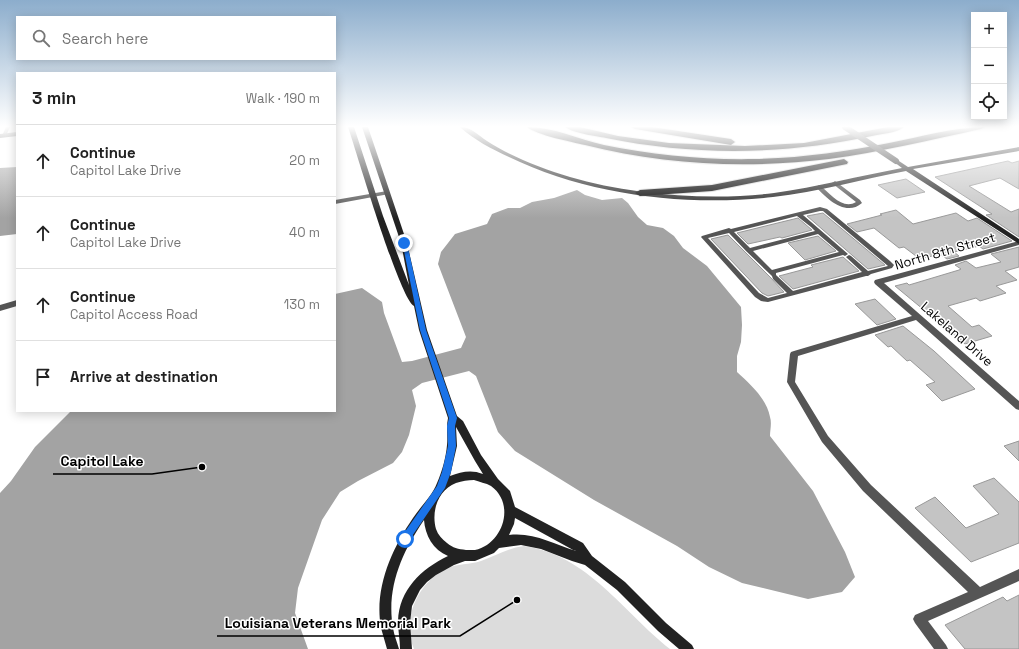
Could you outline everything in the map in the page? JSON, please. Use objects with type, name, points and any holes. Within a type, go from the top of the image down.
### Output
[{"type":"highway","points":[[671,157],[743,161],[789,160],[815,157]]},
{"type":"highway","points":[[640,193],[699,190],[726,186],[863,157]]},
{"type":"main road","points":[[361,157],[402,278],[418,310]]},
{"type":"main road","points":[[375,157],[404,243],[418,310],[453,418],[460,424],[478,458],[494,482],[505,492],[510,510],[510,522],[506,532],[496,543],[487,550],[478,554],[464,556],[445,562],[434,568],[422,579],[412,593],[404,616],[406,649]]},
{"type":"main road","points":[[516,157],[539,168],[582,182],[640,193],[705,198],[773,195],[908,169],[981,157]]},
{"type":"main road","points":[[890,157],[1018,240]]},
{"type":"main road","points":[[453,418],[451,426],[452,446],[446,472],[428,517],[432,536],[439,545],[447,551],[464,556]]},
{"type":"main road","points":[[393,649],[386,619],[386,596],[390,572],[395,557],[405,539],[438,492],[455,478],[466,476],[484,477],[494,482]]},
{"type":"main road","points":[[510,510],[579,547],[588,560],[620,586],[662,627],[688,649]]},
{"type":"main road","points":[[496,543],[513,540],[525,540],[546,545],[574,558],[588,560]]},
{"type":"street","name":"North 8th Street","points":[[878,282],[1018,240]]},
{"type":"street","name":"Lakeland Drive","points":[[878,282],[1019,406]]},
{"type":"street","points":[[0,308],[16,303]]},
{"type":"street","points":[[918,317],[794,354],[791,382],[825,439],[867,488],[978,593]]},
{"type":"street","points":[[942,649],[918,619],[1019,575]]},
{"type":"lane","points":[[825,210],[891,266],[890,268],[768,300],[760,298],[704,237],[820,209],[825,210],[843,206],[851,207],[859,204],[835,183]]},
{"type":"lane","points":[[819,187],[843,206]]},
{"type":"lane","points":[[336,202],[387,193]]},
{"type":"lane","points":[[798,214],[868,274]]},
{"type":"lane","points":[[729,230],[791,294]]},
{"type":"lane","points":[[748,250],[819,232]]},
{"type":"lane","points":[[773,274],[847,255]]},
{"type":"shaded area","points":[[16,167],[16,234],[0,236],[0,168]]},
{"type":"shaded area","points":[[577,190],[585,195],[602,200],[622,198],[647,225],[663,228],[674,236],[683,248],[707,266],[741,307],[741,342],[737,356],[737,372],[762,398],[771,419],[770,436],[813,491],[845,552],[855,577],[842,592],[808,599],[742,583],[709,567],[677,546],[594,500],[515,451],[498,432],[476,376],[469,371],[422,383],[412,390],[416,406],[409,435],[402,452],[393,463],[340,492],[322,520],[298,588],[295,613],[308,649],[0,649],[0,493],[11,481],[35,447],[70,412],[336,412],[336,294],[362,288],[382,302],[384,313],[402,362],[412,361],[461,348],[466,337],[438,264],[441,252],[455,234],[487,224],[492,214],[508,208],[520,208],[532,202],[554,198]]},
{"type":"shaded area","points":[[524,546],[547,551],[586,573],[670,649],[414,649],[410,638],[411,614],[420,592],[427,583],[436,575],[450,567],[477,562],[507,550]]},
{"type":"building","points":[[1008,161],[1012,163],[1019,161],[1019,189],[1000,178],[969,186],[1011,212],[1019,209],[1019,237],[986,215],[992,214],[935,177]]},
{"type":"building","points":[[906,179],[925,192],[897,198],[878,185]]},
{"type":"building","points":[[896,210],[913,224],[956,213],[968,221],[977,218],[1012,241],[983,249],[979,246],[954,252],[959,256],[947,259],[940,254],[920,259],[904,247],[899,248],[874,228],[857,232],[847,224]]},
{"type":"building","points":[[823,213],[885,265],[868,269],[807,216]]},
{"type":"building","points":[[798,218],[812,230],[782,238],[780,237],[748,244],[737,233]]},
{"type":"building","points":[[728,235],[784,292],[768,296],[762,293],[711,239]]},
{"type":"building","points":[[818,236],[836,251],[805,260],[788,243]]},
{"type":"building","points":[[1019,247],[1019,267],[1005,271],[1017,280],[996,286],[1006,293],[980,301],[976,298],[948,306],[972,327],[979,325],[992,336],[965,344],[895,286],[907,283],[909,285],[959,270],[961,269],[955,265],[966,261],[976,268],[1001,262],[991,254]]},
{"type":"building","points":[[843,257],[859,271],[793,289],[779,276],[813,267],[811,265]]},
{"type":"building","points":[[875,299],[896,319],[877,325],[855,304]]},
{"type":"building","points":[[903,326],[934,351],[975,389],[942,401],[926,385],[935,382],[910,360],[907,361],[891,346],[888,347],[875,335]]},
{"type":"building","points":[[1019,441],[1019,461],[1004,446]]},
{"type":"building","points":[[994,478],[1019,502],[1019,543],[971,562],[915,508],[935,497],[966,528],[999,514],[973,486]]},
{"type":"building","points":[[1019,595],[1019,649],[965,649],[945,625],[1003,597],[1007,601]]},
{"type":"place","name":"Capitol Lake","points":[[202,467]]},
{"type":"place","name":"Louisiana Veterans Memorial Park","points":[[517,600]]},
{"type":"route","points":[[404,243],[423,330],[453,418],[451,426],[452,446],[441,488],[405,539]]}]
